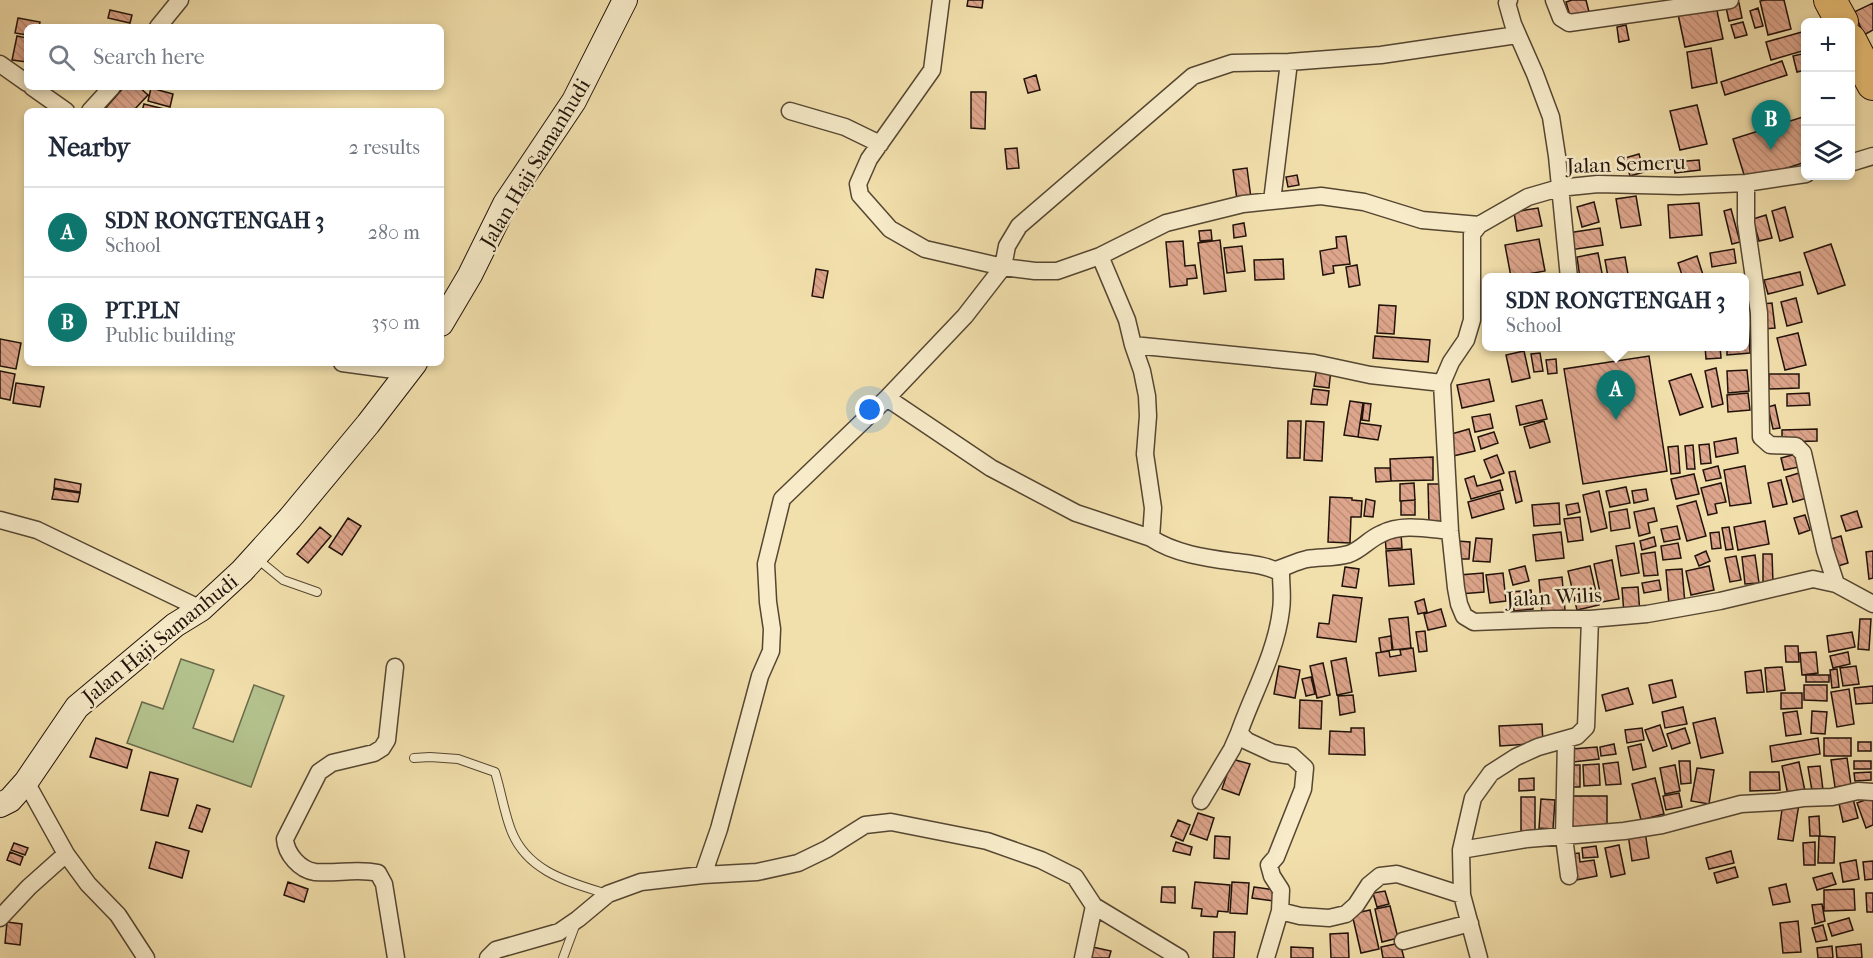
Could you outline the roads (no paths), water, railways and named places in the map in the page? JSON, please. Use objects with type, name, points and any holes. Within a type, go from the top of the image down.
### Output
[{"type":"highway","points":[[1830,0],[1840,18]]},
{"type":"highway","points":[[1855,48],[1873,84]]},
{"type":"street","points":[[160,24],[180,0]]},
{"type":"street","name":"Jalan Haji Samanhudi","points":[[444,319],[470,275],[505,204],[574,101],[625,0]]},
{"type":"street","points":[[941,0],[932,70],[869,159],[858,184],[860,195],[890,229],[925,249],[1003,267],[1057,271],[1100,256],[1166,223],[1243,204],[1321,196],[1364,202],[1422,220],[1479,225]]},
{"type":"street","points":[[1509,0],[1509,13],[1551,117],[1568,273]]},
{"type":"street","points":[[1554,0],[1561,18],[1569,23],[1730,0]]},
{"type":"street","points":[[703,875],[719,829],[760,676],[771,651],[772,629],[766,564],[782,499],[887,398],[965,316],[1003,267],[1007,246],[1019,226],[1193,76],[1232,63],[1289,63],[1381,55],[1517,35]]},
{"type":"street","points":[[1272,201],[1289,63]]},
{"type":"street","points":[[0,64],[24,81]]},
{"type":"street","points":[[36,90],[62,108]]},
{"type":"street","points":[[93,108],[109,90]]},
{"type":"street","points":[[790,111],[845,127],[880,144]]},
{"type":"street","points":[[1855,162],[1873,156]]},
{"type":"street","name":"Jalan Semeru","points":[[1479,225],[1528,197],[1559,188],[1598,184],[1679,186],[1746,183],[1801,175]]},
{"type":"street","points":[[1746,183],[1746,223],[1759,313],[1761,437],[1770,446],[1796,446],[1803,453],[1825,550],[1836,584]]},
{"type":"street","points":[[1134,345],[1314,363],[1370,375],[1442,383],[1451,362],[1466,340],[1472,320],[1472,234],[1479,225]]},
{"type":"street","points":[[1100,256],[1126,320],[1142,371],[1147,396],[1149,416],[1145,454],[1153,508],[1151,538]]},
{"type":"street","points":[[394,366],[412,367]]},
{"type":"street","name":"Jalan Haji Samanhudi","points":[[0,805],[10,800],[26,782],[77,707],[176,625],[201,609],[255,557],[368,424],[412,367]]},
{"type":"street","name":"Jalan Wilis","points":[[1442,383],[1450,531],[1459,604],[1464,616],[1474,622],[1552,618],[1590,619],[1680,609],[1813,579],[1836,584],[1873,604]]},
{"type":"street","points":[[887,398],[991,468],[1076,513],[1151,538],[1164,547],[1256,564],[1281,573],[1281,609],[1268,660],[1232,749],[1202,801]]},
{"type":"street","points":[[0,520],[37,530],[201,609]]},
{"type":"street","points":[[1276,570],[1305,560],[1348,554],[1360,549],[1379,534],[1392,529],[1450,531]]},
{"type":"street","points":[[1479,958],[1462,894],[1461,850],[1473,798],[1491,773],[1516,757],[1538,747],[1577,736],[1586,727],[1590,619]]},
{"type":"street","points":[[395,667],[387,740],[382,748],[374,753],[332,763],[319,772],[285,839],[285,847],[290,856],[313,872],[367,870],[378,873],[384,885],[396,958]]},
{"type":"street","points":[[1239,733],[1247,741],[1273,753],[1292,756],[1305,768],[1303,789],[1275,857],[1269,866],[1281,890],[1280,911],[1266,958]]},
{"type":"street","points":[[1566,739],[1564,837],[1569,876]]},
{"type":"street","points":[[26,782],[66,854],[88,884],[118,915],[146,958]]},
{"type":"street","points":[[1461,850],[1527,839],[1564,837],[1662,825],[1741,804],[1832,797],[1858,791],[1873,792]]},
{"type":"street","points":[[488,958],[496,950],[559,932],[608,894],[641,882],[757,872],[798,863],[827,849],[865,825],[891,822],[987,841],[1041,860],[1075,877],[1094,906],[1179,958]]},
{"type":"street","points":[[0,918],[29,887],[66,854]]},
{"type":"street","points":[[1280,911],[1300,916],[1329,918],[1346,914],[1356,905],[1369,885],[1380,876],[1396,874],[1462,894]]},
{"type":"street","points":[[1083,958],[1094,906]]},
{"type":"street","points":[[1403,941],[1470,924]]},
{"type":"lane","points":[[255,557],[283,580],[317,592]]},
{"type":"lane","points":[[414,758],[458,759],[495,772],[511,831],[526,857],[546,872],[608,894]]},
{"type":"lane","points":[[563,958],[578,919]]},
{"type":"place","name":"PT.PLN","points":[[1771,150]]},
{"type":"place","name":"SDN RONGTENGAH 3","points":[[1616,420]]}]
